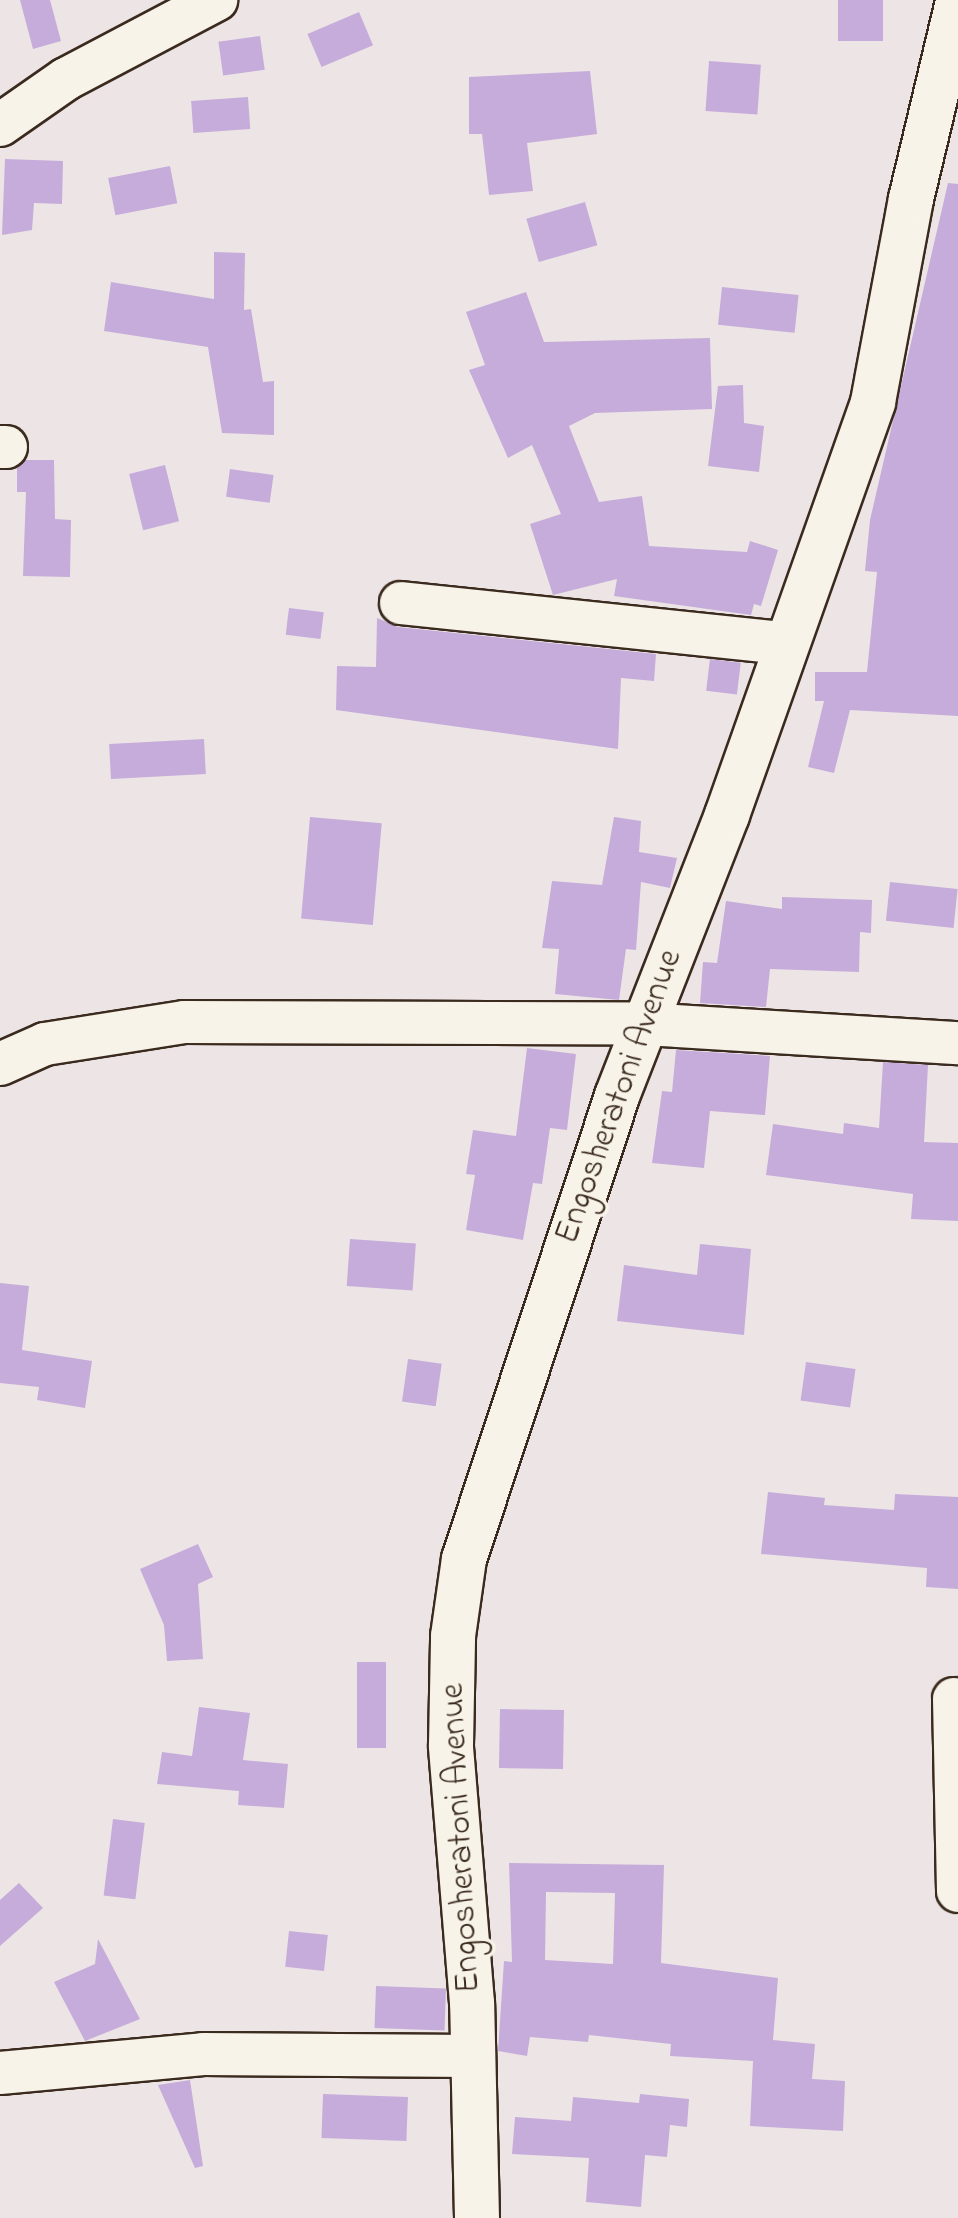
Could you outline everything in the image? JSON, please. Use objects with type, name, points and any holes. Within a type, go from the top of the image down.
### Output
[{"type":"street","points":[[0,125],[66,79],[216,0]]},
{"type":"street","name":"Engosheratoni Avenue","points":[[477,2218],[473,2056],[451,1745],[453,1636],[464,1559],[644,1024],[727,815],[784,643],[873,402],[911,199],[958,2]]},
{"type":"street","points":[[401,603],[784,643]]},
{"type":"street","points":[[0,1064],[45,1044],[184,1022],[644,1024],[958,1043]]},
{"type":"street","points":[[954,1699],[958,1891]]},
{"type":"street","points":[[0,2073],[203,2054],[473,2056]]},
{"type":"building","points":[[20,0],[50,0],[61,41],[33,49]]},
{"type":"building","points":[[838,0],[883,0],[883,41],[838,41]]},
{"type":"building","points":[[359,12],[373,45],[322,67],[307,34]]},
{"type":"building","points":[[260,36],[265,70],[223,76],[218,42]]},
{"type":"building","points":[[709,61],[761,65],[757,115],[706,111]]},
{"type":"building","points":[[590,71],[597,134],[527,143],[533,191],[489,195],[482,134],[469,134],[469,77]]},
{"type":"building","points":[[248,97],[250,129],[193,133],[191,101]]},
{"type":"building","points":[[5,159],[63,161],[62,204],[34,203],[32,230],[2,235]]},
{"type":"building","points":[[170,166],[177,203],[115,215],[108,178]]},
{"type":"building","points":[[948,183],[958,184],[958,716],[850,710],[834,773],[808,767],[824,701],[815,701],[815,672],[867,672],[877,572],[865,571],[870,520]]},
{"type":"building","points":[[585,202],[597,245],[539,262],[526,219]]},
{"type":"building","points":[[214,252],[245,253],[244,310],[251,309],[263,382],[274,381],[274,435],[222,433],[208,347],[104,331],[111,282],[214,299]]},
{"type":"building","points":[[722,287],[799,295],[795,333],[718,325]]},
{"type":"building","points":[[526,292],[544,342],[710,338],[712,409],[595,413],[569,426],[599,502],[642,496],[649,546],[747,552],[750,541],[778,550],[761,606],[754,604],[751,615],[614,596],[617,579],[553,595],[530,524],[561,514],[532,445],[508,458],[469,370],[485,365],[466,312]]},
{"type":"building","points":[[743,385],[744,423],[764,426],[759,472],[708,466],[718,386]]},
{"type":"building","points":[[26,460],[54,460],[55,519],[71,520],[70,577],[23,576],[26,492],[17,492],[17,468]]},
{"type":"building","points":[[165,465],[179,521],[143,530],[129,474]]},
{"type":"building","points":[[230,469],[274,475],[270,503],[226,497]]},
{"type":"building","points":[[289,608],[324,612],[320,639],[286,635]]},
{"type":"building","points":[[377,618],[398,627],[656,654],[654,681],[621,678],[618,749],[336,710],[337,666],[376,667]]},
{"type":"building","points":[[710,659],[741,663],[737,695],[706,691]]},
{"type":"building","points":[[204,739],[206,774],[111,779],[109,744]]},
{"type":"building","points":[[310,817],[382,823],[373,925],[301,919]]},
{"type":"building","points":[[614,817],[641,821],[639,852],[677,858],[670,888],[641,882],[636,950],[626,949],[619,1000],[555,994],[559,949],[542,948],[552,881],[602,885]]},
{"type":"building","points":[[890,882],[958,889],[954,928],[886,921]]},
{"type":"building","points":[[782,897],[872,900],[871,933],[860,932],[859,972],[770,969],[766,1007],[700,1003],[703,962],[717,963],[726,901],[782,909]]},
{"type":"building","points":[[527,1048],[576,1054],[567,1130],[550,1128],[542,1184],[533,1183],[523,1240],[466,1230],[475,1175],[466,1174],[473,1130],[516,1136]]},
{"type":"building","points":[[676,1050],[770,1056],[765,1115],[710,1111],[704,1168],[652,1163],[662,1091],[672,1092]]},
{"type":"building","points":[[883,1062],[928,1065],[924,1142],[958,1143],[958,1221],[911,1219],[913,1194],[766,1175],[773,1124],[843,1134],[844,1123],[879,1128]]},
{"type":"building","points":[[350,1239],[416,1244],[413,1290],[347,1286]]},
{"type":"building","points":[[700,1244],[751,1249],[744,1335],[617,1321],[624,1265],[697,1275]]},
{"type":"building","points":[[0,1283],[29,1286],[22,1350],[92,1361],[85,1408],[37,1400],[39,1387],[0,1383]]},
{"type":"building","points":[[408,1359],[442,1364],[436,1406],[402,1402]]},
{"type":"building","points":[[806,1362],[856,1369],[850,1408],[801,1401]]},
{"type":"building","points":[[768,1492],[825,1498],[824,1505],[894,1510],[895,1494],[958,1497],[958,1589],[926,1587],[927,1568],[761,1554]]},
{"type":"building","points":[[198,1544],[213,1577],[198,1584],[203,1659],[167,1661],[164,1625],[140,1569]]},
{"type":"building","points":[[357,1662],[386,1662],[386,1748],[357,1748]]},
{"type":"building","points":[[199,1707],[250,1713],[243,1760],[288,1764],[284,1808],[238,1805],[239,1791],[157,1784],[162,1752],[192,1756]]},
{"type":"building","points":[[500,1709],[564,1710],[563,1769],[499,1768]]},
{"type":"building","points":[[113,1819],[145,1823],[135,1899],[104,1895]]},
{"type":"building","points":[[509,1863],[664,1865],[661,1963],[778,1978],[773,2040],[815,2044],[812,2079],[845,2081],[843,2131],[750,2126],[753,2061],[670,2056],[671,2044],[589,2035],[588,2042],[530,2037],[527,2056],[498,2051],[504,1961],[512,1962]],"holes":[[[546,1892],[615,1893],[613,1964],[545,1960]]]},
{"type":"building","points":[[19,1883],[43,1908],[0,1946],[0,1900]]},
{"type":"building","points":[[289,1931],[328,1935],[324,1971],[285,1967]]},
{"type":"building","points":[[98,1939],[140,2019],[85,2041],[54,1982],[95,1964]]},
{"type":"building","points":[[376,1986],[446,1988],[444,2030],[375,2028]]},
{"type":"building","points":[[190,2080],[203,2166],[195,2168],[158,2085]]},
{"type":"building","points":[[323,2094],[408,2097],[406,2141],[321,2138]]},
{"type":"building","points":[[640,2094],[689,2099],[687,2127],[670,2125],[667,2157],[645,2155],[641,2207],[586,2202],[589,2158],[512,2154],[515,2117],[571,2121],[573,2097],[639,2103]]}]
